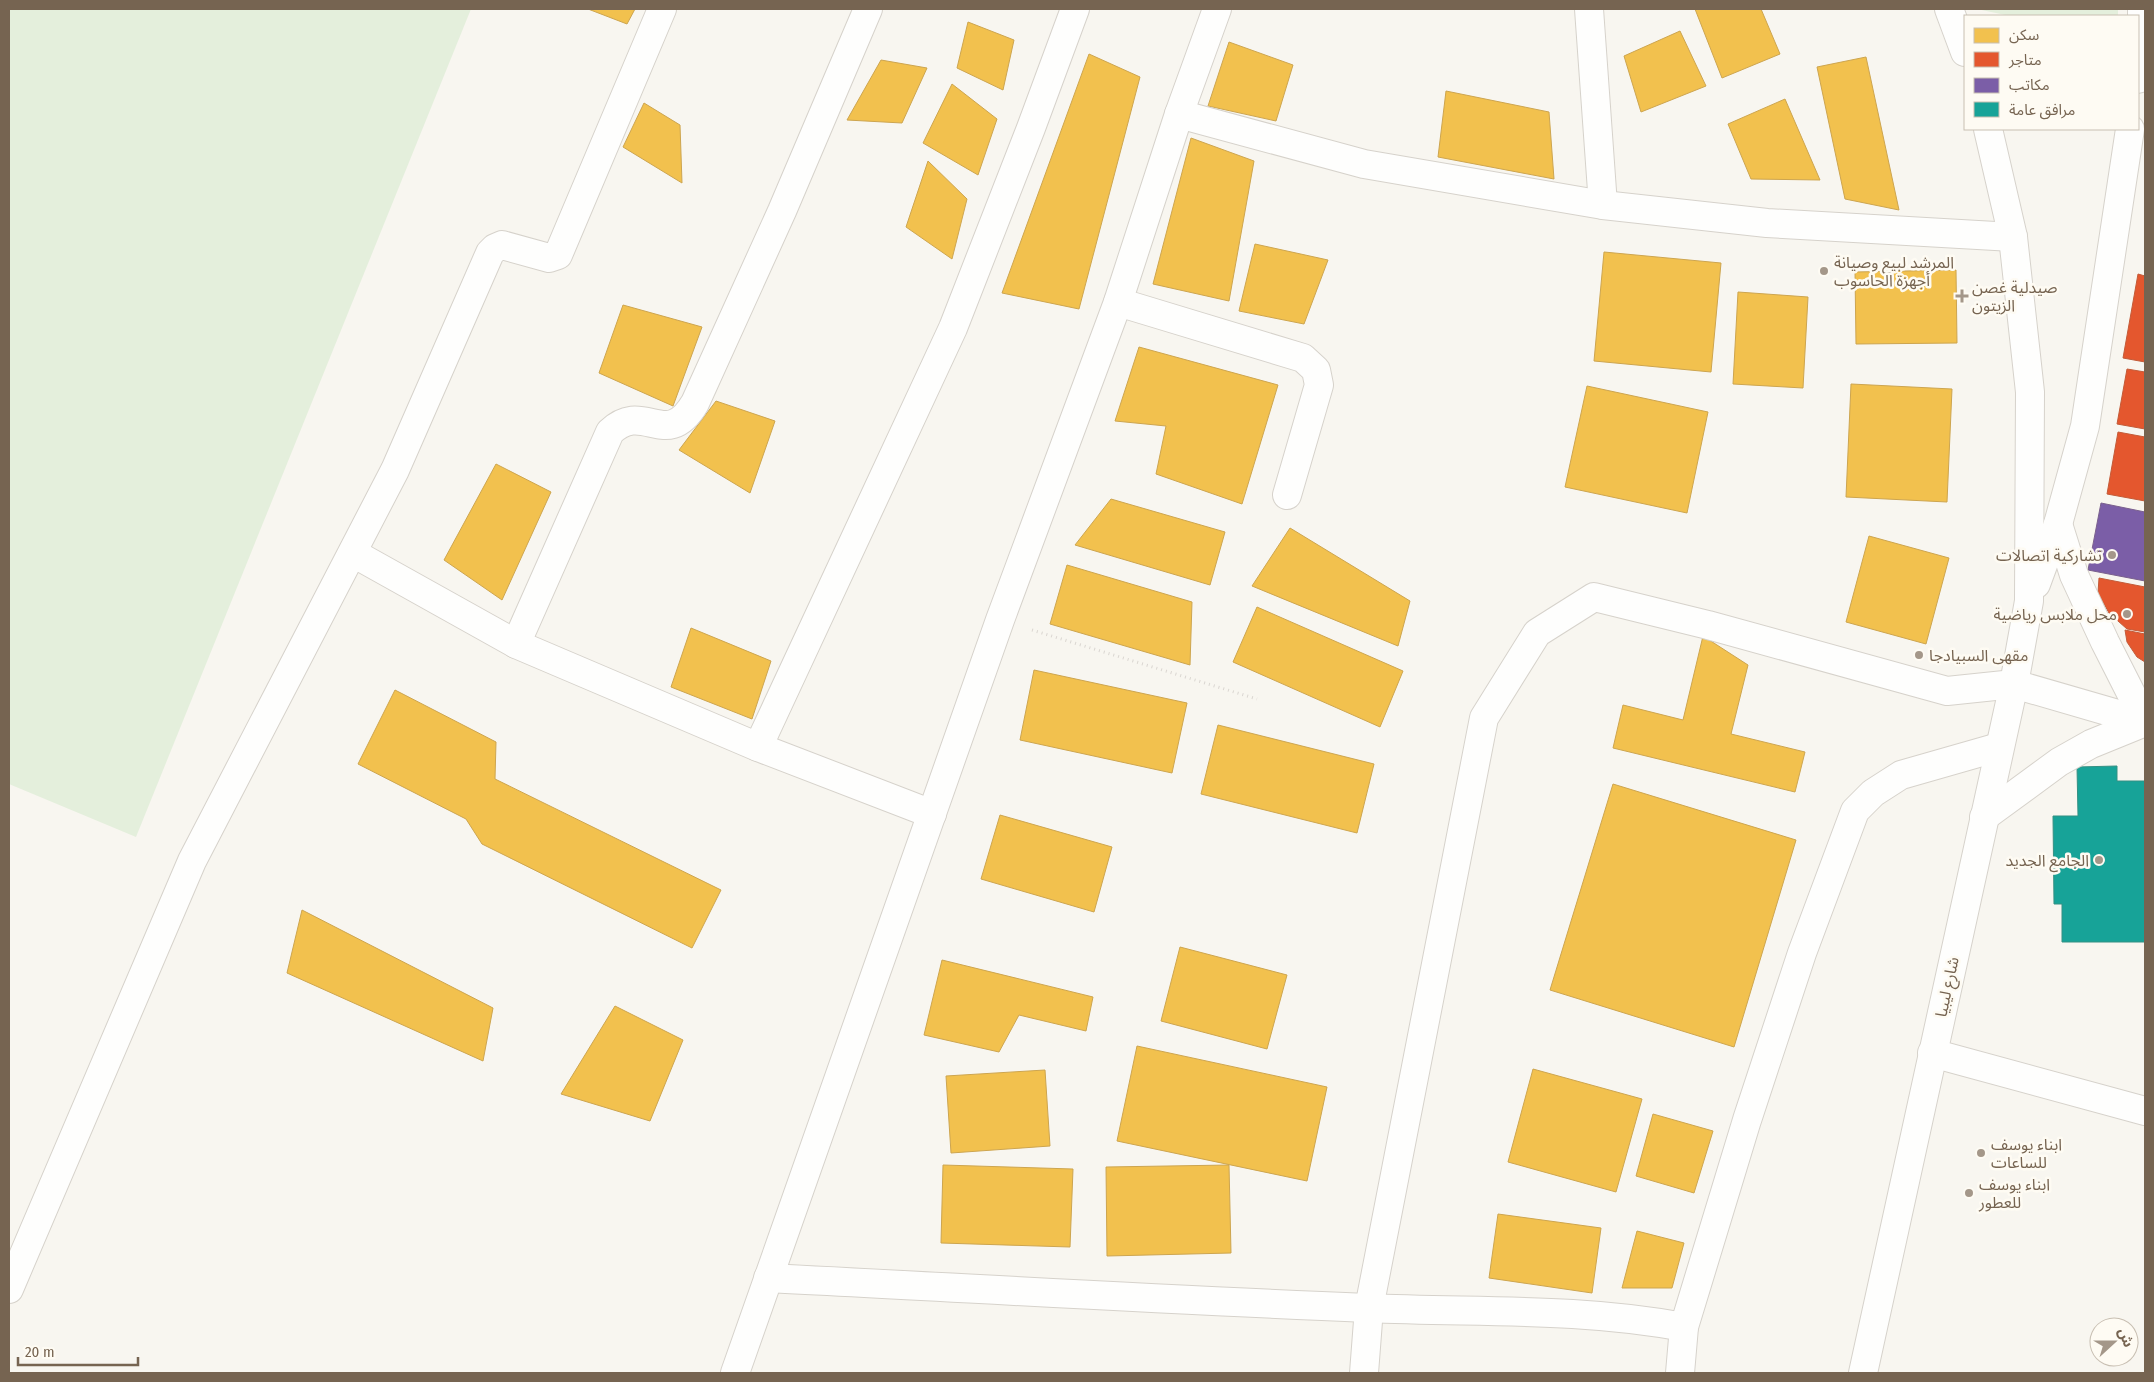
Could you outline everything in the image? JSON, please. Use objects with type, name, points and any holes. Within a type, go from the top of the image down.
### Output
[{"type":"street","points":[[9,1289],[192,861],[395,470],[490,253],[502,245],[549,258],[558,255],[662,9]]},
{"type":"street","points":[[516,644],[610,432],[619,423],[633,419],[669,426],[686,418],[695,403],[782,212],[868,9]]},
{"type":"street","points":[[758,747],[953,328],[1075,9]]},
{"type":"street","points":[[735,1373],[1000,620],[1118,302],[1179,114],[1217,9]]},
{"type":"street","points":[[1590,9],[1603,205]]},
{"type":"street","points":[[2139,72],[2142,52],[2142,9]]},
{"type":"street","points":[[1179,114],[1364,164],[1603,205],[1767,223],[2013,237]]},
{"type":"street","points":[[1988,130],[2013,237],[2030,392],[2029,602]]},
{"type":"street","points":[[2029,602],[2058,524],[2085,426],[2130,130]]},
{"type":"street","points":[[1118,302],[1303,358],[1316,370],[1319,385],[1287,495]]},
{"type":"street","points":[[2058,524],[2074,575],[2104,642],[2145,721]]},
{"type":"street","points":[[353,552],[516,644],[758,747],[932,814]]},
{"type":"street","points":[[1364,1373],[1369,1308],[1484,718],[1537,633],[1594,597],[1708,625],[1947,692],[2014,684],[2145,721]]},
{"type":"street","name":"شارع ليبيا","points":[[1863,1373],[2014,684],[2029,602]]},
{"type":"street","points":[[1984,817],[2059,762],[2092,744],[2145,721]]},
{"type":"street","points":[[1680,1373],[1684,1327],[1746,1120],[1802,954],[1855,812],[1873,793],[1901,775],[2000,747]]},
{"type":"street","points":[[1932,1053],[2145,1111]]},
{"type":"street","points":[[768,1278],[1369,1308],[1572,1312],[1633,1317],[1684,1327]]},
{"type":"path","points":[[1000,620],[1257,699]]},
{"type":"green space","points":[[9,9],[471,9],[136,837],[9,784]]},
{"type":"green space","points":[[1977,9],[2118,9],[2118,15],[2005,15]]},
{"type":"building: سكن","points":[[588,9],[635,9],[627,24]]},
{"type":"building: سكن","points":[[1695,9],[1761,9],[1780,54],[1722,78]]},
{"type":"building: سكن","points":[[968,22],[1014,40],[1003,90],[957,68]]},
{"type":"building: سكن","points":[[1680,31],[1706,86],[1641,112],[1624,56]]},
{"type":"building: سكن","points":[[1229,42],[1293,65],[1276,121],[1208,106]]},
{"type":"building: سكن","points":[[1089,54],[1140,77],[1079,309],[1002,293]]},
{"type":"building: سكن","points":[[1866,57],[1899,210],[1845,199],[1817,67]]},
{"type":"building: سكن","points":[[881,60],[927,68],[902,123],[847,120]]},
{"type":"building: سكن","points":[[952,84],[997,119],[978,175],[923,143]]},
{"type":"building: سكن","points":[[1446,91],[1549,112],[1554,179],[1438,157]]},
{"type":"building: سكن","points":[[1785,99],[1820,180],[1751,179],[1728,124]]},
{"type":"building: سكن","points":[[644,103],[680,125],[682,183],[623,147]]},
{"type":"building: سكن","points":[[1191,138],[1254,161],[1229,301],[1153,284]]},
{"type":"building: سكن","points":[[928,161],[967,199],[952,259],[906,227]]},
{"type":"building: سكن","points":[[1255,244],[1328,260],[1304,324],[1239,311]]},
{"type":"building: سكن","points":[[1604,252],[1721,263],[1711,372],[1594,361]]},
{"type":"building: سكن","points":[[1956,270],[1957,343],[1856,344],[1855,272]]},
{"type":"building: سكن","points":[[1738,292],[1808,297],[1803,388],[1733,384]]},
{"type":"building: سكن","points":[[623,305],[702,327],[673,406],[599,373]]},
{"type":"building: سكن","points":[[1139,347],[1278,385],[1242,504],[1156,474],[1166,426],[1115,421]]},
{"type":"building: سكن","points":[[1851,384],[1952,389],[1947,502],[1846,497]]},
{"type":"building: سكن","points":[[1587,386],[1708,412],[1687,513],[1565,487]]},
{"type":"building: سكن","points":[[716,401],[775,421],[750,493],[679,450]]},
{"type":"building: سكن","points":[[496,464],[551,492],[502,600],[444,560]]},
{"type":"building: سكن","points":[[1111,499],[1225,532],[1210,585],[1075,545]]},
{"type":"building: سكن","points":[[1290,528],[1410,601],[1398,646],[1252,586]]},
{"type":"building: سكن","points":[[1869,536],[1949,558],[1926,644],[1846,622]]},
{"type":"building: سكن","points":[[1067,565],[1192,602],[1190,665],[1050,624]]},
{"type":"building: سكن","points":[[1257,607],[1403,671],[1380,727],[1233,662]]},
{"type":"building: سكن","points":[[691,628],[771,661],[752,719],[671,687]]},
{"type":"building: سكن","points":[[1703,636],[1748,665],[1731,734],[1805,752],[1795,792],[1613,748],[1623,705],[1683,720]]},
{"type":"building: سكن","points":[[1034,670],[1187,703],[1172,773],[1020,740]]},
{"type":"building: سكن","points":[[395,690],[496,742],[495,779],[721,890],[692,948],[482,844],[466,819],[358,764]]},
{"type":"building: سكن","points":[[1218,725],[1374,764],[1357,833],[1201,794]]},
{"type":"building: سكن","points":[[1613,784],[1796,840],[1734,1047],[1550,990]]},
{"type":"building: سكن","points":[[1000,815],[1112,847],[1094,912],[981,879]]},
{"type":"building: سكن","points":[[302,910],[493,1008],[483,1061],[287,973]]},
{"type":"building: سكن","points":[[1180,947],[1287,975],[1267,1049],[1161,1021]]},
{"type":"building: سكن","points":[[942,960],[1093,997],[1086,1031],[1019,1015],[999,1052],[924,1035]]},
{"type":"building: سكن","points":[[615,1006],[683,1040],[650,1121],[561,1094]]},
{"type":"building: سكن","points":[[1137,1046],[1327,1087],[1307,1181],[1117,1141]]},
{"type":"building: سكن","points":[[1533,1069],[1642,1099],[1616,1192],[1508,1162]]},
{"type":"building: سكن","points":[[1045,1070],[1050,1146],[951,1153],[946,1076]]},
{"type":"building: سكن","points":[[1653,1114],[1713,1131],[1694,1193],[1636,1176]]},
{"type":"building: سكن","points":[[943,1165],[1073,1169],[1070,1247],[941,1243]]},
{"type":"building: سكن","points":[[1229,1165],[1231,1253],[1107,1256],[1106,1167]]},
{"type":"building: سكن","points":[[1498,1214],[1601,1228],[1592,1293],[1489,1278]]},
{"type":"building: سكن","points":[[1637,1231],[1684,1243],[1672,1288],[1622,1288]]},
{"type":"building: متاجر","points":[[2138,274],[2145,276],[2145,362],[2123,358]]},
{"type":"building: متاجر","points":[[2127,369],[2145,372],[2145,429],[2117,424]]},
{"type":"building: متاجر","points":[[2118,432],[2145,437],[2145,501],[2107,494]]},
{"type":"building: متاجر","points":[[2099,578],[2145,587],[2145,632],[2127,629],[2109,613],[2098,593]]},
{"type":"building: متاجر","points":[[2125,630],[2145,634],[2145,662],[2137,657],[2127,642]]},
{"type":"building: مكاتب","points":[[2101,503],[2145,512],[2145,581],[2088,570]]},
{"type":"building: مرافق عامة","name":"الجامع الجديد","points":[[2117,766],[2117,781],[2145,781],[2145,942],[2062,942],[2062,904],[2054,904],[2053,816],[2078,816],[2077,767]]},
{"type":"place","name":"المرشد لبيع وصيانة أجهزة الحاسوب","points":[[1824,271]]},
{"type":"place","name":"صيدلية غصن الزيتون","points":[[1962,296]]},
{"type":"place","name":"تشاركية اتصالات","points":[[2112,555]]},
{"type":"place","name":"محل ملابس رياضية","points":[[2127,614]]},
{"type":"place","name":"مقهى السبيادجا","points":[[1919,655]]},
{"type":"place","name":"الجامع الجديد","points":[[2099,860]]},
{"type":"place","name":"ابناء يوسف للساعات","points":[[1981,1153]]},
{"type":"place","name":"ابناء يوسف للعطور","points":[[1969,1193]]}]
